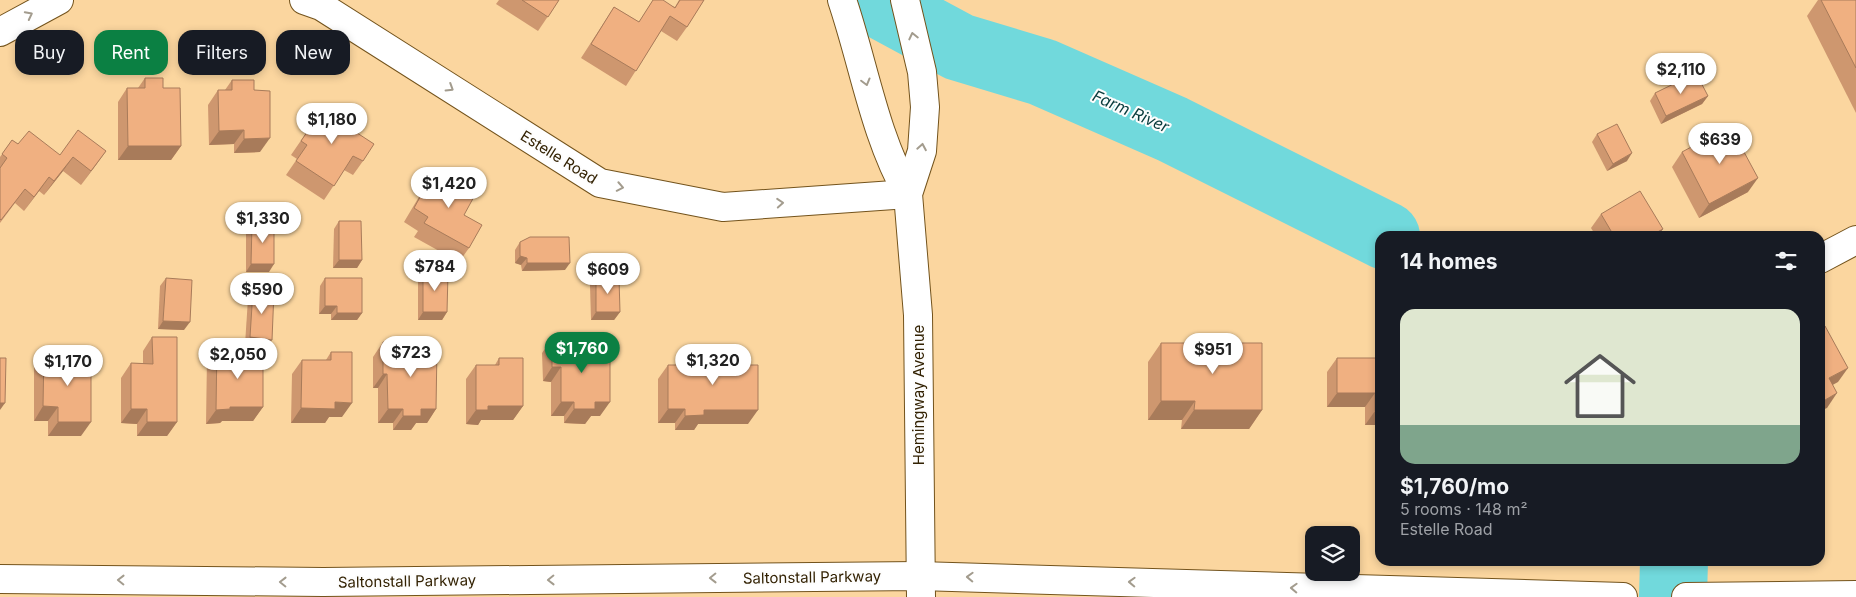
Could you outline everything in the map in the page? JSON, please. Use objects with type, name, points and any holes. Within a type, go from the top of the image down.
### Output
[{"type":"main road","points":[[0,32],[9,25],[59,0]]},
{"type":"main road","name":"Estelle Road","points":[[304,0],[321,6],[600,183],[723,207],[908,194]]},
{"type":"main road","name":"Hemingway Avenue","points":[[842,0],[854,34],[883,142],[893,168],[908,194]]},
{"type":"main road","name":"Hemingway Avenue","points":[[905,0],[922,72],[925,128],[922,151],[908,194],[918,315],[920,586]]},
{"type":"main road","points":[[1825,256],[1856,240]]},
{"type":"main road","name":"Saltonstall Parkway","points":[[0,579],[323,590],[920,586],[1623,597]]},
{"type":"main road","points":[[1686,597],[1856,595]]},
{"type":"building","points":[[522,0],[559,0],[548,17]]},
{"type":"building","points":[[653,0],[663,0],[675,8],[680,0],[704,0],[687,27],[670,16],[636,71],[591,44],[614,7],[639,22]]},
{"type":"building","points":[[1821,0],[1856,0],[1856,68]]},
{"type":"building","points":[[1696,73],[1708,96],[1666,116],[1655,93]]},
{"type":"building","points":[[145,78],[163,78],[163,88],[180,88],[181,146],[128,146],[127,88],[145,88]]},
{"type":"building","points":[[232,80],[254,80],[254,90],[270,91],[270,138],[244,139],[244,130],[219,131],[218,90],[232,90]]},
{"type":"building","points":[[326,104],[356,123],[351,129],[374,144],[363,161],[353,156],[334,186],[296,161],[307,145],[301,141]]},
{"type":"building","points":[[1617,124],[1632,153],[1613,164],[1597,134]]},
{"type":"building","points":[[1730,126],[1758,178],[1709,204],[1682,152]]},
{"type":"building","points":[[78,130],[106,151],[91,171],[73,157],[54,181],[49,177],[34,197],[25,189],[1,220],[0,168],[7,158],[2,154],[12,140],[18,144],[29,131],[60,155]]},
{"type":"building","points":[[435,170],[476,193],[464,215],[482,225],[469,248],[424,223],[428,217],[414,208]]},
{"type":"building","points":[[1640,191],[1663,229],[1659,231],[1611,231],[1601,214]]},
{"type":"building","points":[[339,221],[361,221],[362,260],[339,260]]},
{"type":"building","points":[[252,224],[274,224],[274,264],[251,264]]},
{"type":"building","points":[[530,237],[569,237],[570,263],[527,263],[527,258],[520,256],[520,242]]},
{"type":"building","points":[[423,273],[448,273],[447,312],[423,312]]},
{"type":"building","points":[[166,278],[192,280],[190,322],[163,321]]},
{"type":"building","points":[[325,278],[362,278],[362,313],[337,313],[337,306],[325,306]]},
{"type":"building","points":[[596,278],[619,278],[620,312],[596,312]]},
{"type":"building","points":[[253,290],[274,291],[272,340],[250,337]]},
{"type":"building","points":[[1825,326],[1848,368],[1829,378],[1837,393],[1825,400]]},
{"type":"building","points":[[152,337],[177,337],[177,422],[147,422],[147,409],[131,409],[131,363],[153,364]]},
{"type":"building","points":[[552,339],[580,339],[580,358],[586,358],[585,353],[610,353],[610,402],[595,402],[595,409],[574,409],[574,402],[561,402],[561,367],[552,367]]},
{"type":"building","points":[[383,342],[407,343],[407,367],[413,366],[413,347],[437,347],[436,409],[421,409],[421,416],[403,416],[403,409],[388,409],[387,374],[383,374]]},
{"type":"building","points":[[217,343],[236,343],[235,366],[240,366],[240,360],[263,360],[263,407],[230,407],[230,409],[216,410]]},
{"type":"building","points":[[1161,343],[1262,343],[1262,410],[1194,410],[1195,401],[1161,401]]},
{"type":"building","points":[[44,350],[63,350],[63,366],[68,366],[68,358],[91,358],[91,422],[58,422],[58,407],[43,406]]},
{"type":"building","points":[[331,352],[352,352],[352,403],[335,402],[335,409],[301,408],[302,360],[331,360]]},
{"type":"building","points":[[710,353],[737,353],[737,365],[758,365],[758,410],[704,410],[704,415],[685,416],[685,409],[668,409],[668,365],[694,365],[695,360],[710,360]]},
{"type":"building","points":[[0,358],[6,358],[5,403],[0,403]]},
{"type":"building","points":[[499,358],[523,358],[523,406],[488,406],[488,410],[476,410],[476,365],[499,365]]},
{"type":"building","points":[[1337,358],[1375,358],[1375,393],[1337,393]]},
{"type":"waterway","name":"Farm River","points":[[872,0],[959,47],[1042,72],[1172,129],[1376,231]]},
{"type":"waterway","name":"Farm River","points":[[1673,597],[1674,566]]}]
